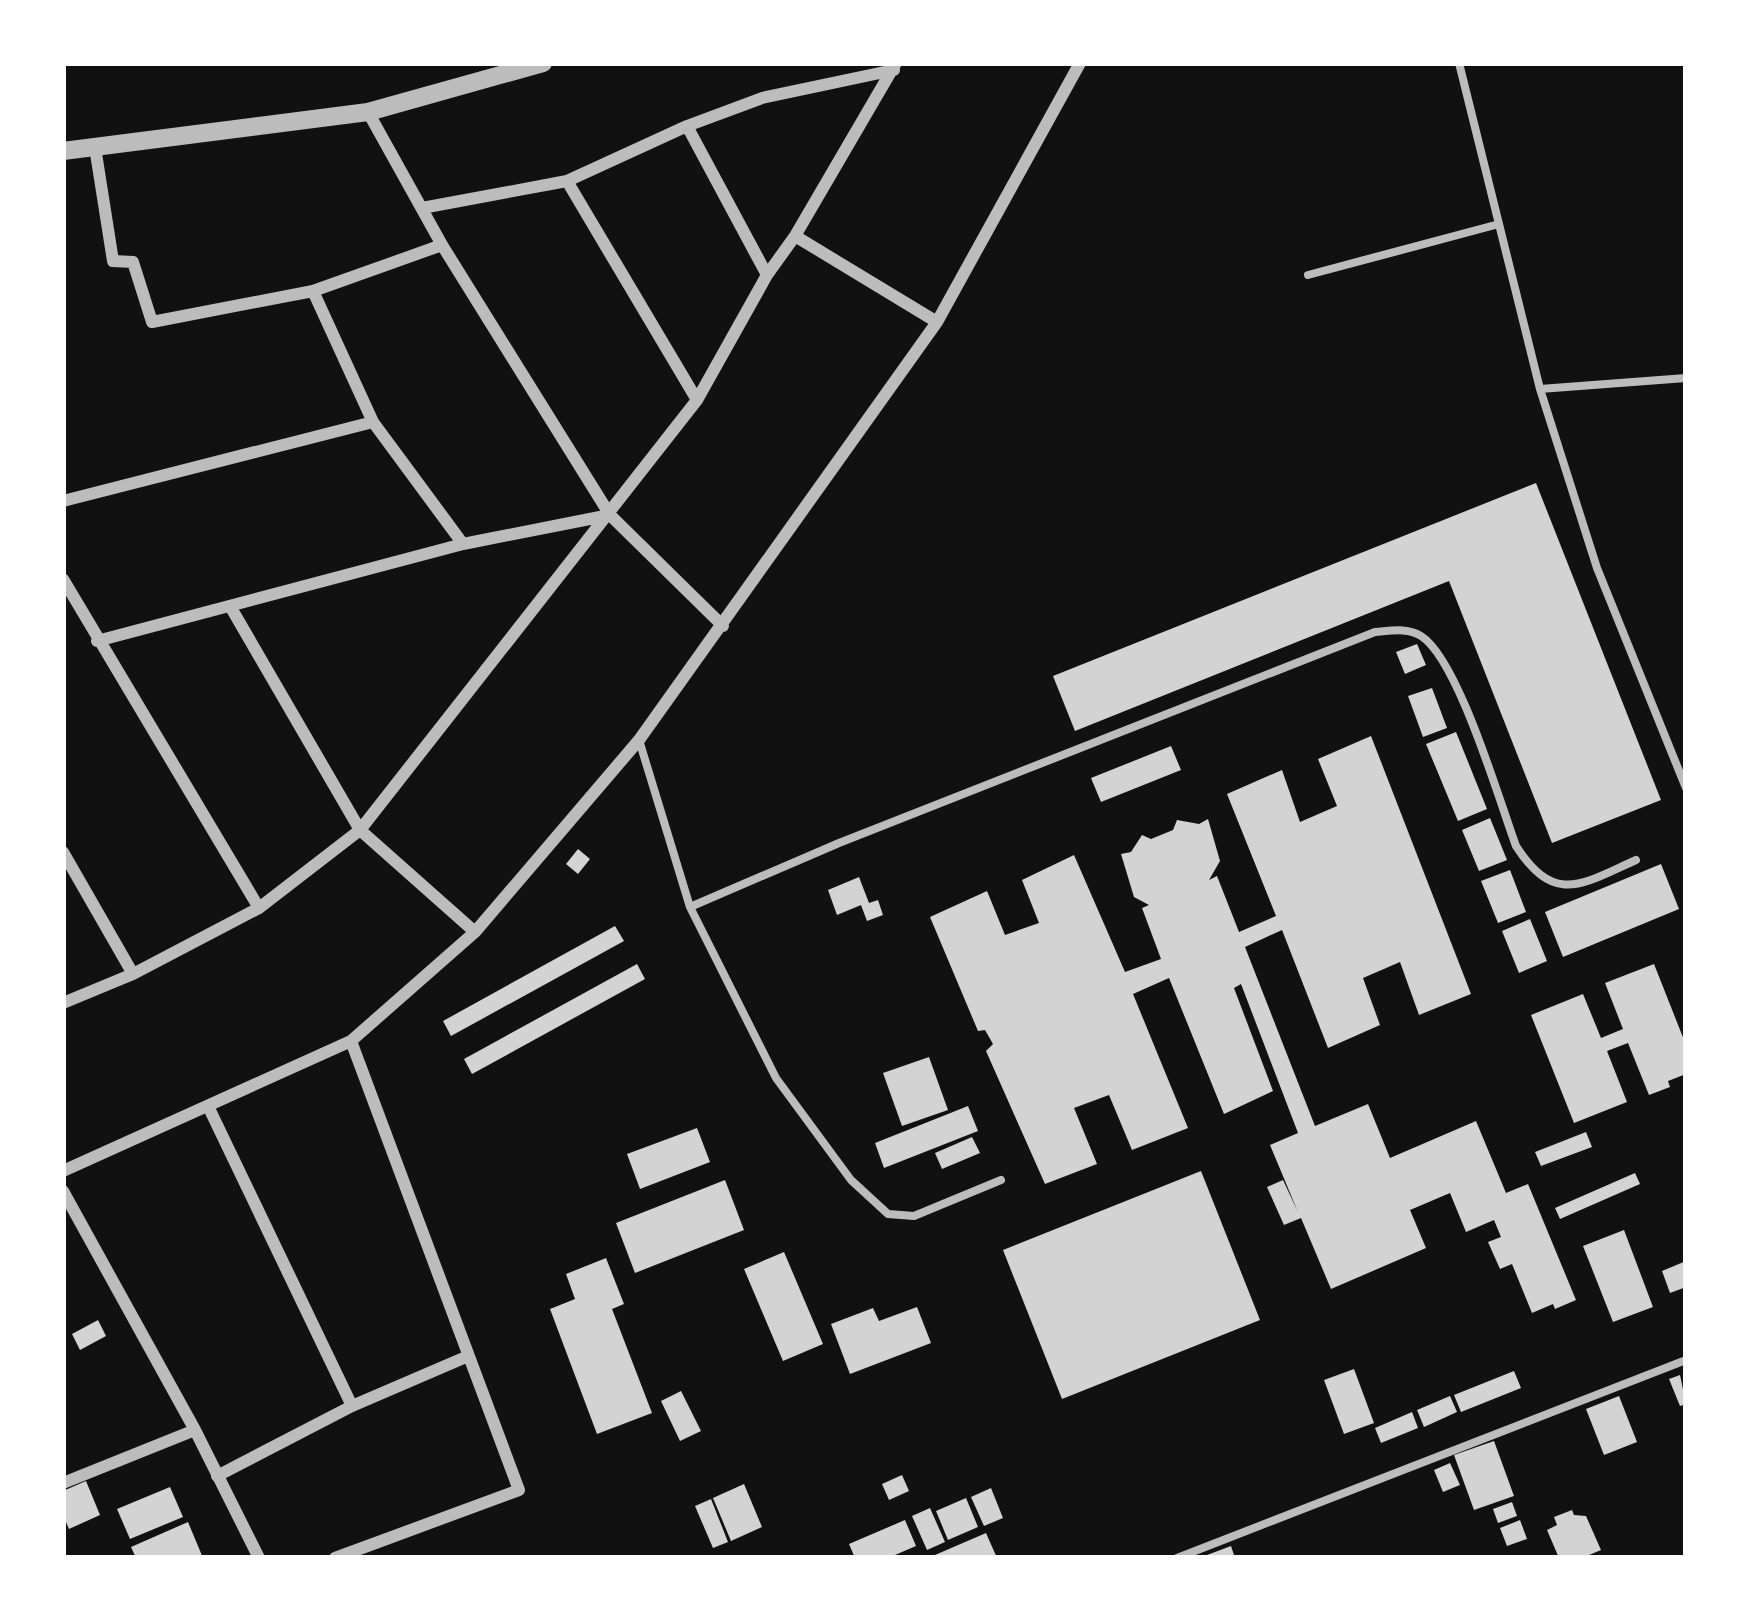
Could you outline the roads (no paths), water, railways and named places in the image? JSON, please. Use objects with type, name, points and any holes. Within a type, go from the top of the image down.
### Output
[{"type":"street","points":[[63,151],[368,112],[543,63]]},
{"type":"street","points":[[63,1171],[351,1041],[475,932],[639,740],[938,322],[1080,63]]},
{"type":"street","points":[[422,208],[567,181],[687,126],[762,98],[895,66]]},
{"type":"street","points":[[63,1003],[133,974],[259,908],[360,830],[698,400],[767,275],[895,66]]},
{"type":"street","points":[[368,112],[442,244],[610,515],[723,626]]},
{"type":"street","points":[[687,126],[767,275]]},
{"type":"street","points":[[95,147],[113,261],[134,262],[152,322],[313,291],[442,244]]},
{"type":"street","points":[[567,181],[698,400]]},
{"type":"street","points":[[795,236],[938,322]]},
{"type":"street","points":[[313,291],[373,422],[463,544]]},
{"type":"street","points":[[63,501],[373,422]]},
{"type":"street","points":[[97,641],[463,544],[610,515]]},
{"type":"street","points":[[63,579],[259,908]]},
{"type":"street","points":[[230,606],[360,830],[475,932]]},
{"type":"street","points":[[63,852],[133,974]]},
{"type":"street","points":[[335,1558],[519,1490],[351,1041]]},
{"type":"street","points":[[208,1106],[352,1406]]},
{"type":"street","points":[[63,1191],[195,1430],[259,1558]]},
{"type":"street","points":[[217,1476],[352,1406],[466,1357]]},
{"type":"street","points":[[63,1483],[195,1430]]},
{"type":"lane","points":[[1459,63],[1540,389],[1597,568],[1686,788]]},
{"type":"lane","points":[[1308,275],[1499,224]]},
{"type":"lane","points":[[1540,389],[1686,378]]},
{"type":"lane","points":[[690,907],[839,843],[1375,632],[1408,630],[1424,637],[1448,665],[1516,846],[1533,871],[1546,881],[1574,888],[1636,860]]},
{"type":"lane","points":[[639,740],[690,907],[776,1078],[851,1180],[888,1214],[914,1216],[1001,1180]]},
{"type":"lane","points":[[1177,1558],[1686,1360]]}]
